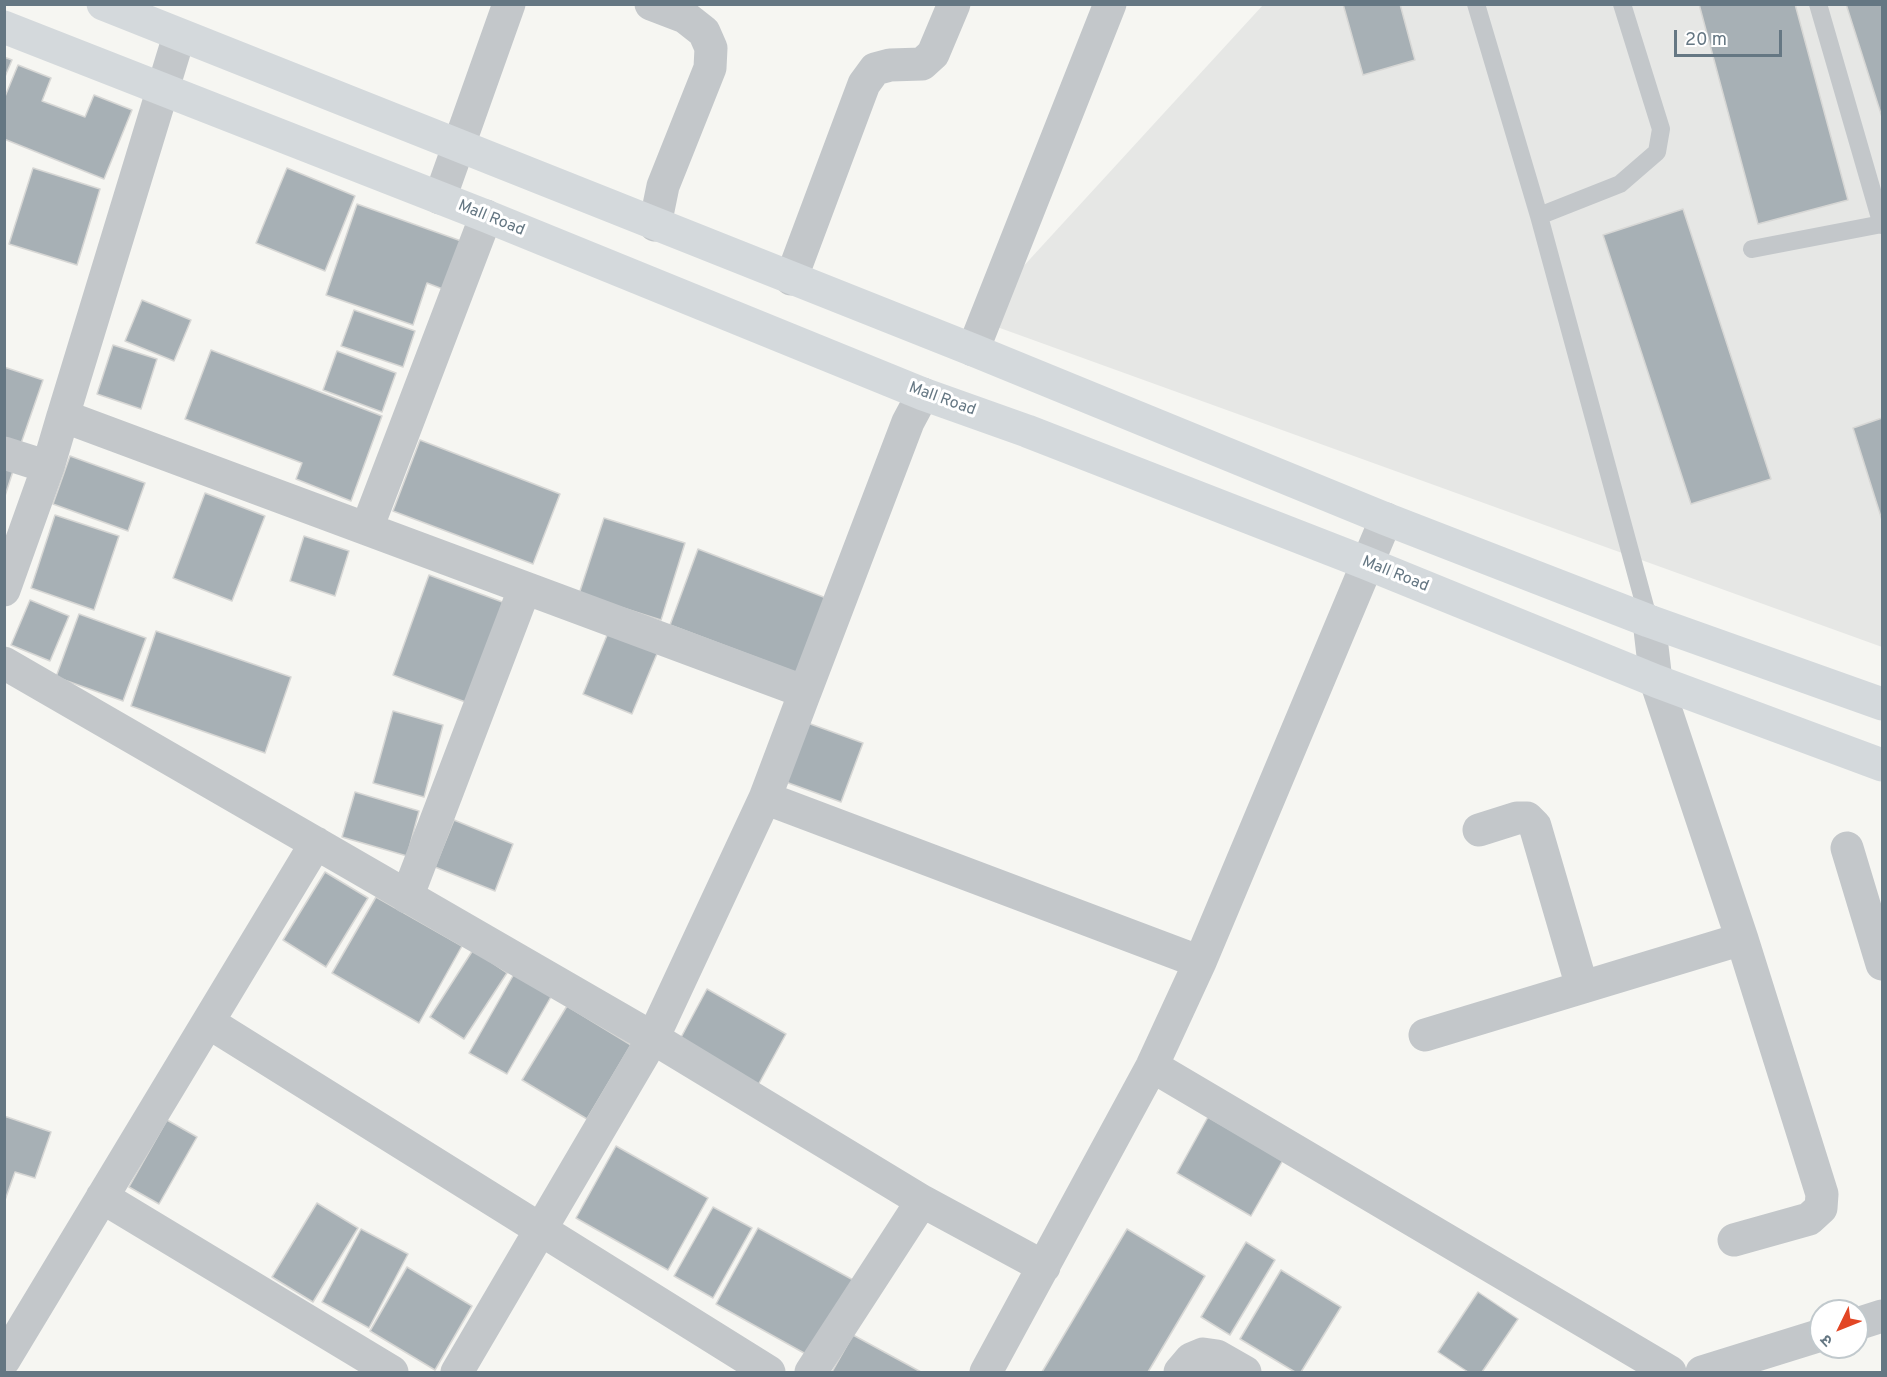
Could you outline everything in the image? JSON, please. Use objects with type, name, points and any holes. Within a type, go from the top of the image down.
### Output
[{"type":"street","points":[[103,4],[973,350],[1386,519],[1649,621],[1882,704]]},
{"type":"street","points":[[440,198],[509,4]]},
{"type":"street","points":[[651,4],[688,11],[704,33],[711,48],[710,68],[663,186],[655,225]]},
{"type":"street","points":[[791,279],[864,84],[875,69],[890,65],[922,64],[933,54],[954,4]]},
{"type":"street","points":[[973,350],[1110,4]]},
{"type":"street","name":"Mall Road","points":[[4,27],[486,216],[923,394],[1027,431],[1366,563],[1656,681],[1882,765]]},
{"type":"street","points":[[4,590],[48,467],[179,36]]},
{"type":"street","points":[[367,528],[486,216]]},
{"type":"street","points":[[457,1372],[653,1038],[765,798],[908,422],[923,394]]},
{"type":"street","points":[[63,416],[367,528],[524,590],[805,692]]},
{"type":"street","points":[[4,453],[48,467]]},
{"type":"street","points":[[986,1372],[1152,1066],[1200,962],[1386,519]]},
{"type":"street","points":[[407,897],[524,590]]},
{"type":"street","points":[[1649,621],[1656,681],[1742,939],[1822,1194],[1821,1208],[1809,1219],[1734,1240]]},
{"type":"street","points":[[4,663],[653,1038],[922,1201],[1044,1267]]},
{"type":"street","points":[[765,798],[1200,962]]},
{"type":"street","points":[[1479,830],[1517,818],[1527,818],[1535,826],[1582,987]]},
{"type":"street","points":[[4,1360],[316,843]]},
{"type":"street","points":[[1847,848],[1882,964]]},
{"type":"street","points":[[1425,1035],[1742,939]]},
{"type":"street","points":[[208,1022],[770,1372]]},
{"type":"street","points":[[1152,1066],[1670,1372]]},
{"type":"street","points":[[102,1197],[392,1372]]},
{"type":"street","points":[[811,1372],[922,1201]]},
{"type":"street","points":[[1702,1372],[1809,1339]]},
{"type":"street","points":[[1180,1372],[1191,1359],[1203,1354],[1217,1356],[1245,1372]]},
{"type":"lane","points":[[1476,4],[1539,216],[1649,621]]},
{"type":"lane","points":[[1539,216],[1620,184],[1657,152],[1661,129],[1622,4]]},
{"type":"lane","points":[[1752,249],[1882,224],[1818,4]]},
{"type":"shaded area","points":[[1263,5],[1882,5],[1882,647],[975,319]]},
{"type":"building","points":[[1343,4],[1400,4],[1415,60],[1363,75]]},
{"type":"building","points":[[1699,4],[1795,4],[1848,200],[1758,224]]},
{"type":"building","points":[[1846,4],[1882,4],[1882,117]]},
{"type":"building","points":[[4,57],[12,60],[4,79]]},
{"type":"building","points":[[18,65],[51,78],[42,101],[85,117],[94,95],[132,110],[104,179],[4,139],[4,99]]},
{"type":"building","points":[[33,168],[100,189],[77,265],[9,244]]},
{"type":"building","points":[[287,168],[355,196],[325,271],[256,243]]},
{"type":"building","points":[[357,204],[464,242],[448,291],[427,283],[413,325],[326,295]]},
{"type":"building","points":[[1683,209],[1771,479],[1691,504],[1603,235]]},
{"type":"building","points":[[142,300],[191,320],[174,361],[125,341]]},
{"type":"building","points":[[354,310],[415,331],[403,367],[341,346]]},
{"type":"building","points":[[113,345],[157,359],[141,409],[97,394]]},
{"type":"building","points":[[211,350],[382,416],[351,501],[296,479],[302,463],[185,419]]},
{"type":"building","points":[[337,351],[396,373],[382,412],[323,390]]},
{"type":"building","points":[[4,367],[43,380],[18,452],[4,447]]},
{"type":"building","points":[[1882,418],[1882,520],[1853,428]]},
{"type":"building","points":[[420,440],[560,494],[533,564],[393,511]]},
{"type":"building","points":[[70,456],[145,483],[128,531],[53,504]]},
{"type":"building","points":[[4,465],[14,468],[4,499]]},
{"type":"building","points":[[205,493],[265,516],[232,601],[173,578]]},
{"type":"building","points":[[55,515],[119,536],[94,610],[31,588]]},
{"type":"building","points":[[604,518],[685,543],[661,620],[579,594]]},
{"type":"building","points":[[304,536],[349,551],[335,596],[290,581]]},
{"type":"building","points":[[698,549],[826,598],[797,673],[670,625]]},
{"type":"building","points":[[429,575],[505,603],[468,703],[393,675]]},
{"type":"building","points":[[30,600],[69,616],[50,661],[11,645]]},
{"type":"building","points":[[79,614],[146,638],[123,701],[56,677]]},
{"type":"building","points":[[610,628],[659,649],[632,714],[583,694]]},
{"type":"building","points":[[156,631],[291,677],[265,753],[131,706]]},
{"type":"building","points":[[393,711],[443,725],[424,797],[373,783]]},
{"type":"building","points":[[805,722],[863,743],[841,802],[783,781]]},
{"type":"building","points":[[355,792],[419,811],[407,856],[342,837]]},
{"type":"building","points":[[454,820],[513,844],[495,891],[435,867]]},
{"type":"building","points":[[325,872],[368,898],[326,967],[283,940]]},
{"type":"building","points":[[376,897],[462,946],[419,1023],[332,973]]},
{"type":"building","points":[[473,950],[507,973],[464,1039],[430,1017]]},
{"type":"building","points":[[514,974],[552,995],[507,1074],[469,1053]]},
{"type":"building","points":[[707,989],[786,1034],[757,1087],[678,1043]]},
{"type":"building","points":[[567,1006],[631,1045],[587,1119],[522,1080]]},
{"type":"building","points":[[4,1116],[51,1132],[35,1178],[15,1172],[4,1203]]},
{"type":"building","points":[[1208,1117],[1283,1160],[1251,1216],[1177,1173]]},
{"type":"building","points":[[167,1120],[197,1137],[159,1204],[129,1187]]},
{"type":"building","points":[[616,1146],[708,1198],[668,1270],[576,1218]]},
{"type":"building","points":[[317,1203],[358,1228],[313,1302],[272,1277]]},
{"type":"building","points":[[713,1207],[752,1228],[713,1298],[674,1276]]},
{"type":"building","points":[[758,1228],[855,1281],[813,1358],[716,1304]]},
{"type":"building","points":[[361,1229],[408,1254],[369,1328],[322,1302]]},
{"type":"building","points":[[1127,1229],[1205,1276],[1148,1372],[1042,1372]]},
{"type":"building","points":[[1246,1242],[1275,1260],[1230,1335],[1201,1317]]},
{"type":"building","points":[[407,1267],[472,1306],[435,1370],[370,1331]]},
{"type":"building","points":[[1281,1270],[1341,1307],[1301,1372],[1295,1372],[1240,1339]]},
{"type":"building","points":[[1478,1292],[1518,1319],[1482,1372],[1468,1372],[1438,1352]]},
{"type":"building","points":[[853,1335],[921,1372],[832,1372]]}]
